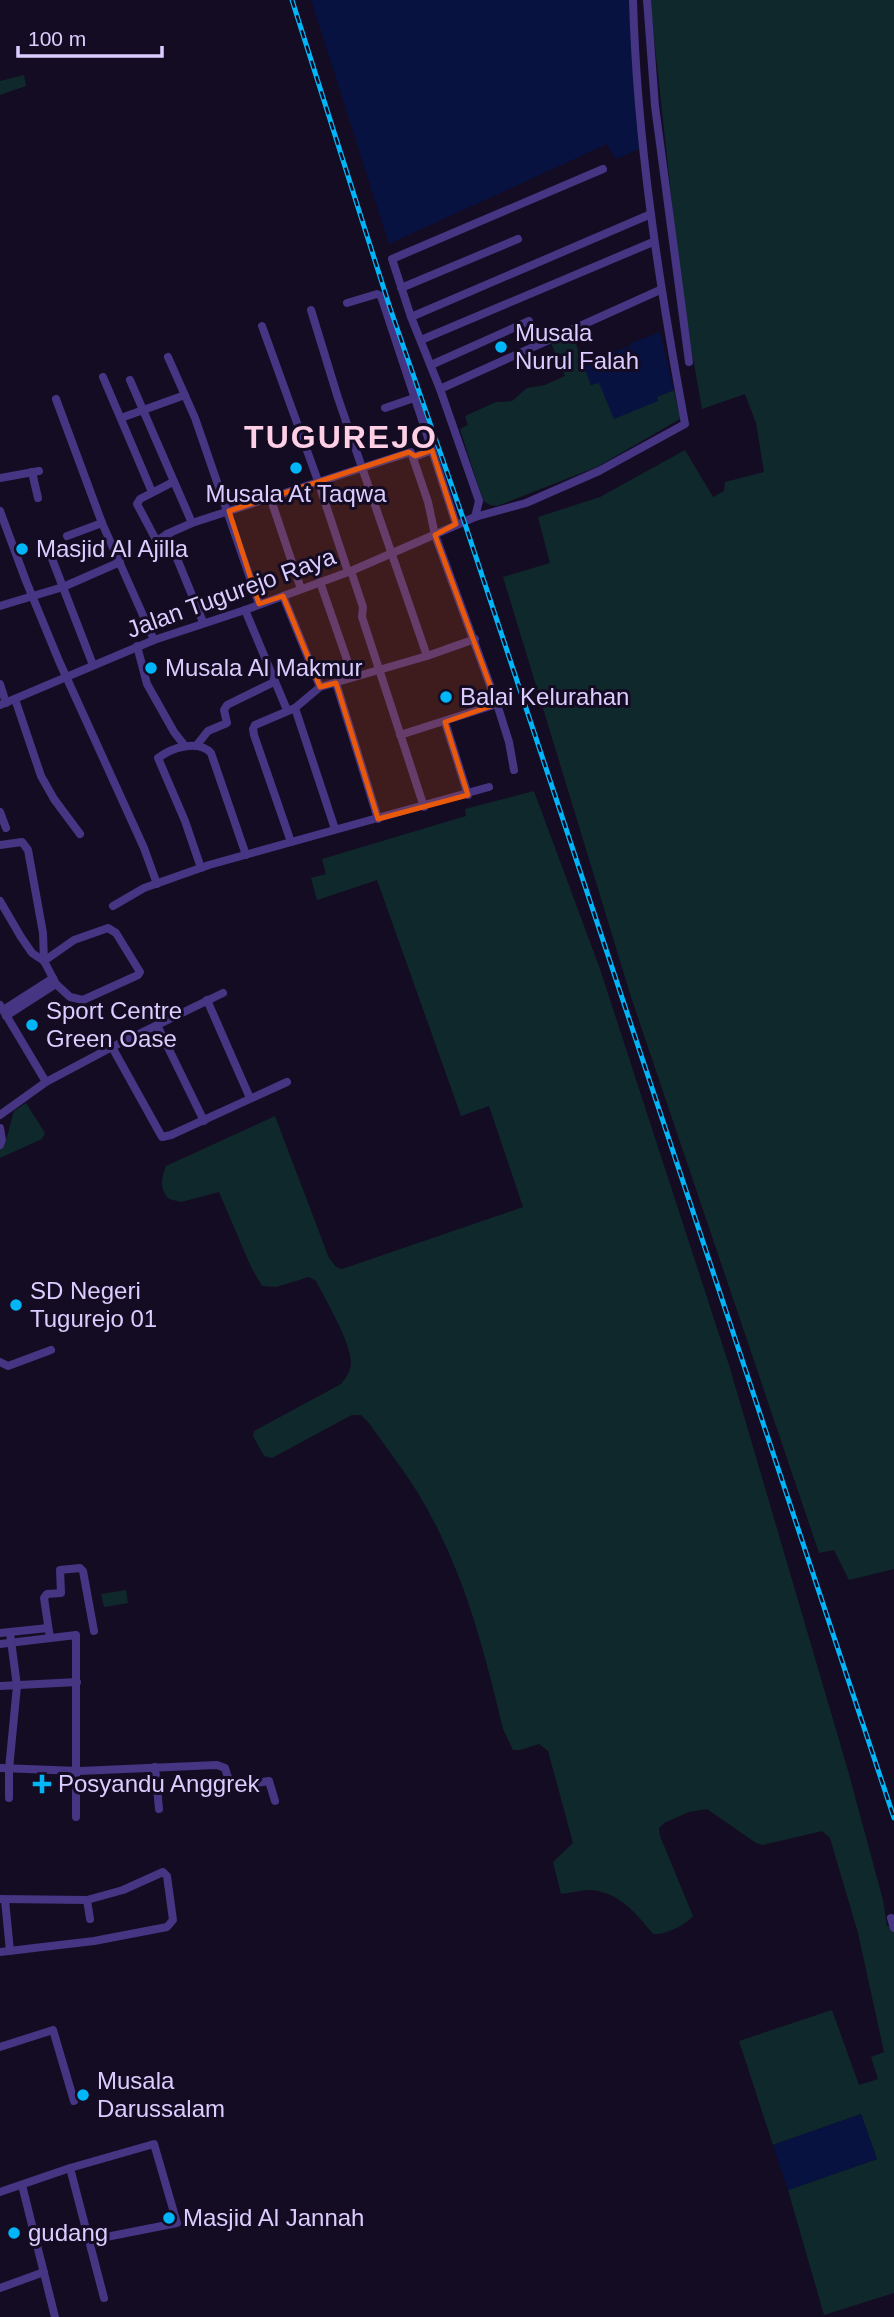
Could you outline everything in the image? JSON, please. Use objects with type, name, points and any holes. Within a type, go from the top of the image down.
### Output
[{"type":"street","points":[[440,389],[660,290],[642,138],[634,0]]},
{"type":"street","points":[[647,0],[654,106],[689,362]]},
{"type":"street","points":[[475,517],[479,501],[391,259],[603,169]]},
{"type":"street","points":[[411,317],[651,214]]},
{"type":"street","points":[[401,288],[518,239]]},
{"type":"street","points":[[421,340],[653,242]]},
{"type":"street","name":"Jalan Tugurejo Raya","points":[[7,702],[137,646],[350,571],[475,517],[526,503],[599,471],[685,424],[660,290]]},
{"type":"street","points":[[347,303],[379,295],[456,524]]},
{"type":"street","points":[[311,310],[427,656]]},
{"type":"street","points":[[430,365],[529,321]]},
{"type":"street","points":[[262,326],[363,607],[362,617],[424,807]]},
{"type":"street","points":[[168,356],[229,511],[260,604]]},
{"type":"street","points":[[103,377],[152,492]]},
{"type":"street","points":[[130,380],[192,523]]},
{"type":"street","points":[[121,418],[185,395]]},
{"type":"street","points":[[385,408],[414,398]]},
{"type":"street","points":[[56,399],[102,523],[154,640]]},
{"type":"street","points":[[173,482],[137,503],[158,540],[192,523],[318,481],[432,450]]},
{"type":"street","points":[[411,454],[435,535],[475,639],[509,742],[514,770]]},
{"type":"street","points":[[0,478],[36,471],[38,498]]},
{"type":"street","points":[[270,497],[300,589]]},
{"type":"street","points":[[0,511],[32,596],[157,884]]},
{"type":"street","points":[[67,536],[102,523]]},
{"type":"street","points":[[167,534],[203,622]]},
{"type":"street","points":[[49,551],[93,665]]},
{"type":"street","points":[[0,606],[63,587],[120,562]]},
{"type":"street","points":[[320,582],[353,677]]},
{"type":"street","points":[[283,596],[320,687]]},
{"type":"street","points":[[245,610],[274,682],[291,709],[335,829]]},
{"type":"street","points":[[291,842],[253,729],[262,721],[291,709],[320,687],[475,639]]},
{"type":"street","points":[[137,646],[147,684],[185,746]]},
{"type":"street","points":[[196,746],[208,731],[227,723],[224,710],[227,705],[274,682]]},
{"type":"street","points":[[337,682],[379,819]]},
{"type":"street","points":[[0,684],[41,776],[80,834]]},
{"type":"street","points":[[400,735],[496,704]]},
{"type":"street","points":[[445,722],[468,795]]},
{"type":"street","points":[[201,868],[159,758],[185,746],[205,747],[211,753],[246,855]]},
{"type":"street","points":[[113,906],[139,891],[201,868],[489,788]]},
{"type":"street","points":[[0,812],[6,828]]},
{"type":"street","points":[[0,845],[22,842],[28,850],[43,933],[44,961]]},
{"type":"street","points":[[0,901],[27,945],[44,961],[55,981],[70,997],[83,1000],[138,975],[139,968],[116,933],[107,928],[74,940],[44,961]]},
{"type":"street","points":[[46,1082],[3,1010],[55,981]]},
{"type":"street","points":[[0,1115],[46,1082],[223,993]]},
{"type":"street","points":[[207,1000],[250,1098]]},
{"type":"street","points":[[157,1025],[204,1121]]},
{"type":"street","points":[[112,1047],[162,1137],[204,1121],[287,1082]]},
{"type":"street","points":[[0,1128],[0,1145]]},
{"type":"street","points":[[0,1362],[8,1366],[51,1350]]},
{"type":"street","points":[[50,1639],[45,1596],[61,1593],[59,1571],[80,1568],[83,1571],[94,1631]]},
{"type":"street","points":[[0,1633],[48,1629]]},
{"type":"street","points":[[9,1798],[5,1769],[18,1686],[10,1633]]},
{"type":"street","points":[[0,1644],[76,1635],[76,1817]]},
{"type":"street","points":[[0,1686],[77,1682]]},
{"type":"street","points":[[5,1769],[76,1771],[224,1766],[231,1787],[269,1781],[275,1801]]},
{"type":"street","points":[[155,1767],[159,1809]]},
{"type":"street","points":[[0,1952],[10,1951],[94,1941],[167,1927],[173,1920],[167,1876],[163,1872],[123,1890],[87,1899],[2,1899],[10,1951]]},
{"type":"street","points":[[87,1899],[90,1919]]},
{"type":"street","points":[[891,1917],[894,1928]]},
{"type":"street","points":[[0,2047],[50,2030],[55,2033],[74,2101]]},
{"type":"street","points":[[0,2192],[154,2144],[177,2223],[91,2240]]},
{"type":"street","points":[[70,2168],[104,2298]]},
{"type":"street","points":[[22,2185],[55,2317]]},
{"type":"street","points":[[0,2288],[44,2272]]},
{"type":"highlighted area","points":[[432,450],[456,524],[435,535],[497,704],[445,722],[468,795],[378,819],[336,683],[320,687],[283,596],[259,604],[229,511],[409,452],[415,456]]},
{"type":"green space","points":[[650,0],[894,0],[894,1569],[849,1580],[834,1550],[819,1553],[631,997],[503,577],[550,563],[538,517],[600,497],[685,450],[713,497],[724,491],[725,482],[764,472],[756,423],[745,394],[702,409],[682,296]]},
{"type":"green space","points":[[24,75],[26,86],[0,95],[0,81]]},
{"type":"green space","points":[[572,333],[591,385],[599,382],[658,401],[657,397],[674,390],[680,419],[597,467],[497,506],[490,505],[483,501],[460,429],[468,425],[465,416],[496,402],[512,401],[527,388],[545,385],[565,376],[551,343]]},
{"type":"green space","points":[[534,791],[600,969],[729,1365],[849,1774],[883,1900],[887,1926],[894,1925],[894,2293],[824,2315],[788,2190],[877,2159],[861,2114],[773,2145],[739,2041],[832,2010],[859,2085],[878,2079],[871,2057],[884,2052],[858,1933],[830,1838],[822,1831],[763,1845],[756,1843],[707,1809],[689,1812],[664,1823],[659,1828],[660,1836],[693,1916],[680,1926],[663,1933],[653,1934],[633,1911],[610,1895],[590,1890],[561,1894],[553,1862],[573,1843],[548,1751],[539,1744],[513,1750],[503,1729],[488,1667],[459,1578],[434,1521],[412,1484],[361,1415],[352,1415],[272,1458],[264,1456],[253,1436],[254,1431],[341,1384],[349,1372],[351,1364],[347,1345],[316,1281],[309,1277],[276,1287],[262,1286],[219,1192],[181,1202],[169,1199],[162,1187],[166,1166],[275,1116],[329,1258],[336,1267],[342,1269],[523,1207],[489,1106],[461,1116],[377,880],[317,900],[311,878],[326,874],[322,859],[466,816],[465,809]]},
{"type":"green space","points":[[26,1103],[45,1133],[42,1139],[0,1158],[0,1149],[5,1144],[14,1111]]},
{"type":"green space","points":[[126,1590],[128,1603],[104,1607],[101,1594]]},
{"type":"shaded area","points":[[311,0],[632,0],[642,148],[616,159],[607,144],[389,244]]},
{"type":"shaded area","points":[[660,332],[674,390],[657,397],[658,401],[614,419],[599,383],[591,385],[583,363]]},
{"type":"shaded area","points":[[861,2114],[877,2159],[788,2190],[773,2145]]},
{"type":"railway","points":[[292,0],[390,308],[464,521],[894,1818]]},
{"type":"place","name":"Musala Nurul Falah","points":[[501,347]]},
{"type":"place","name":"Musala At Taqwa","points":[[296,468]]},
{"type":"place","name":"Masjid Al Ajilla","points":[[22,549]]},
{"type":"place","name":"Musala Al Makmur","points":[[151,668]]},
{"type":"place","name":"Balai Kelurahan","points":[[446,697]]},
{"type":"place","name":"Sport Centre Green Oase","points":[[32,1025]]},
{"type":"place","name":"SD Negeri Tugurejo 01","points":[[16,1305]]},
{"type":"place","name":"Posyandu Anggrek","points":[[42,1784]]},
{"type":"place","name":"Musala Darussalam","points":[[83,2095]]},
{"type":"place","name":"Masjid Al Jannah","points":[[169,2218]]},
{"type":"place","name":"gudang","points":[[14,2233]]},
{"type":"district","name":"TUGUREJO","points":[[341,437]]}]
